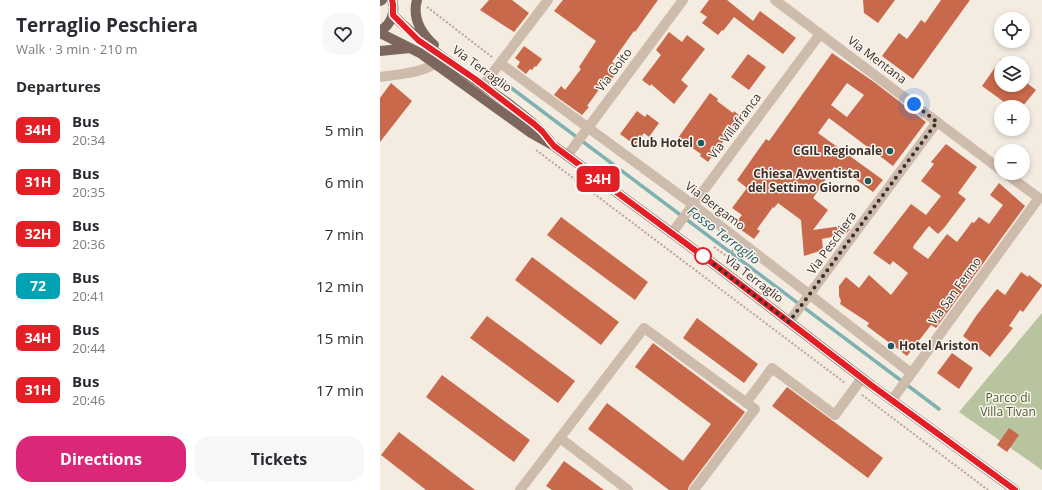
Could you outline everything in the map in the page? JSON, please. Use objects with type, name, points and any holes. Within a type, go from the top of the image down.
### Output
[{"type":"main road","points":[[392,0],[393,13]]},
{"type":"main road","points":[[380,32],[388,25],[401,0]]},
{"type":"main road","points":[[420,2],[415,7],[415,14],[422,33],[433,44],[466,69],[478,86]]},
{"type":"main road","name":"Via Terraglio","points":[[393,13],[418,40],[478,86],[538,127],[554,146],[567,156],[672,233],[862,378],[1015,490]]},
{"type":"main road","name":"Via Terraglio","points":[[380,32],[478,86]]},
{"type":"main road","points":[[380,51],[411,48]]},
{"type":"street","points":[[478,86],[500,63],[548,0]]},
{"type":"street","name":"Via Goito","points":[[567,156],[683,0]]},
{"type":"street","name":"Via Mentana","points":[[775,0],[994,165]]},
{"type":"street","name":"Via Villafranca","points":[[672,233],[820,34]]},
{"type":"street","points":[[380,77],[418,71],[428,68],[436,63]]},
{"type":"street","name":"Via Bergamo","points":[[500,63],[585,131],[690,208],[909,376]]},
{"type":"street","name":"Via Peschiera","points":[[789,322],[937,122]]},
{"type":"street","name":"Via San Fermo","points":[[892,400],[1039,198],[1015,180]]},
{"type":"street","points":[[520,490],[644,328],[754,409],[694,490]]},
{"type":"street","points":[[746,403],[772,368],[835,415],[862,378]]},
{"type":"street","points":[[560,438],[628,490]]},
{"type":"path","points":[[420,2],[500,63]]},
{"type":"path","points":[[536,150],[846,383]]},
{"type":"path","points":[[714,248],[728,257]]},
{"type":"path","points":[[863,396],[988,490]]},
{"type":"green space","name":"Parco di Villa Tivan","points":[[1042,313],[1042,470],[959,412]]},
{"type":"building","points":[[489,0],[512,0],[529,13],[514,32],[480,10]]},
{"type":"building","points":[[563,0],[658,0],[612,62],[620,67],[607,86],[603,84],[587,106],[589,107],[582,115],[554,95],[561,86],[565,90],[581,69],[579,67],[596,41],[554,11]]},
{"type":"building","points":[[709,0],[727,0],[753,21],[760,11],[796,38],[783,54],[734,17],[718,35],[702,23],[707,17],[700,12]]},
{"type":"building","points":[[863,0],[895,0],[878,23],[864,13]]},
{"type":"building","points":[[941,0],[970,0],[913,79],[882,56],[899,33],[907,39],[921,20],[925,23]]},
{"type":"building","points":[[669,32],[682,42],[687,35],[705,49],[681,80],[688,86],[674,104],[651,84],[650,86],[642,80],[661,55],[656,50]]},
{"type":"building","points":[[524,46],[542,59],[536,67],[535,66],[532,70],[530,69],[526,74],[517,67],[520,62],[515,58]]},
{"type":"building","points":[[832,53],[874,82],[926,122],[893,166],[829,118],[818,133],[883,180],[873,192],[851,176],[849,179],[834,167],[813,198],[828,210],[813,230],[849,225],[850,229],[846,234],[822,239],[823,250],[804,256],[801,220],[778,203],[774,208],[773,207],[757,229],[760,231],[754,239],[734,225],[742,215],[732,208],[747,188],[737,180],[766,139],[769,141]],"holes":[[[847,83],[864,95],[847,117],[831,105]]]},
{"type":"building","points":[[748,54],[766,67],[749,90],[731,77]]},
{"type":"building","points":[[994,69],[994,92],[1030,92],[1030,85],[1036,90],[1028,100],[1001,100],[982,86]]},
{"type":"building","points":[[391,83],[412,101],[380,142],[380,98]]},
{"type":"building","points":[[710,93],[718,99],[717,101],[733,113],[734,111],[742,118],[708,162],[700,156],[701,154],[678,138]]},
{"type":"building","points":[[637,111],[645,117],[647,114],[659,123],[649,137],[644,133],[635,145],[620,134]]},
{"type":"building","points":[[946,144],[977,167],[958,193],[966,199],[944,228],[938,234],[929,226],[913,248],[928,259],[947,234],[957,242],[972,222],[974,223],[979,217],[989,224],[1003,205],[990,195],[999,183],[1025,206],[936,328],[931,325],[907,356],[867,326],[869,323],[840,304],[839,286],[846,277],[859,288],[869,275],[891,295],[908,273],[893,261],[890,265],[873,253],[911,204],[926,215],[941,196],[921,181],[934,164],[931,162]]},
{"type":"building","points":[[561,217],[648,282],[635,300],[547,235]]},
{"type":"building","points":[[532,257],[619,322],[601,345],[515,280]]},
{"type":"building","points":[[1021,272],[1028,277],[1029,275],[1042,286],[1023,312],[1020,310],[1009,326],[1013,328],[990,357],[963,336],[997,289],[1005,295]]},
{"type":"building","points":[[487,316],[575,381],[558,403],[470,338]]},
{"type":"building","points":[[697,318],[758,364],[744,383],[683,338]]},
{"type":"building","points":[[653,343],[745,412],[689,486],[688,490],[669,490],[588,429],[607,403],[683,461],[711,424],[635,367]]},
{"type":"building","points":[[952,353],[973,368],[959,389],[937,373]]},
{"type":"building","points":[[442,375],[530,440],[514,462],[426,397]]},
{"type":"building","points":[[787,387],[883,458],[868,478],[772,406]]},
{"type":"building","points":[[1009,428],[1019,435],[1007,452],[997,445]]},
{"type":"building","points":[[399,432],[475,490],[426,490],[381,455]]},
{"type":"building","points":[[564,461],[604,490],[552,490],[546,486]]},
{"type":"waterway","name":"Fosso Terraglio","points":[[498,78],[939,409]]},
{"type":"bus line","name":"34H","points":[[392,0],[393,15],[418,40],[475,79],[534,124],[542,131],[554,146],[719,268],[871,385],[1015,490]]},
{"type":"place","name":"Club Hotel","points":[[701,143]]},
{"type":"place","name":"CGIL Regionale","points":[[890,151]]},
{"type":"place","name":"Chiesa Avventista del Settimo Giorno","points":[[868,181]]},
{"type":"place","name":"Hotel Ariston","points":[[891,346]]},
{"type":"route","points":[[703,256],[789,322],[937,122],[914,104]]}]
